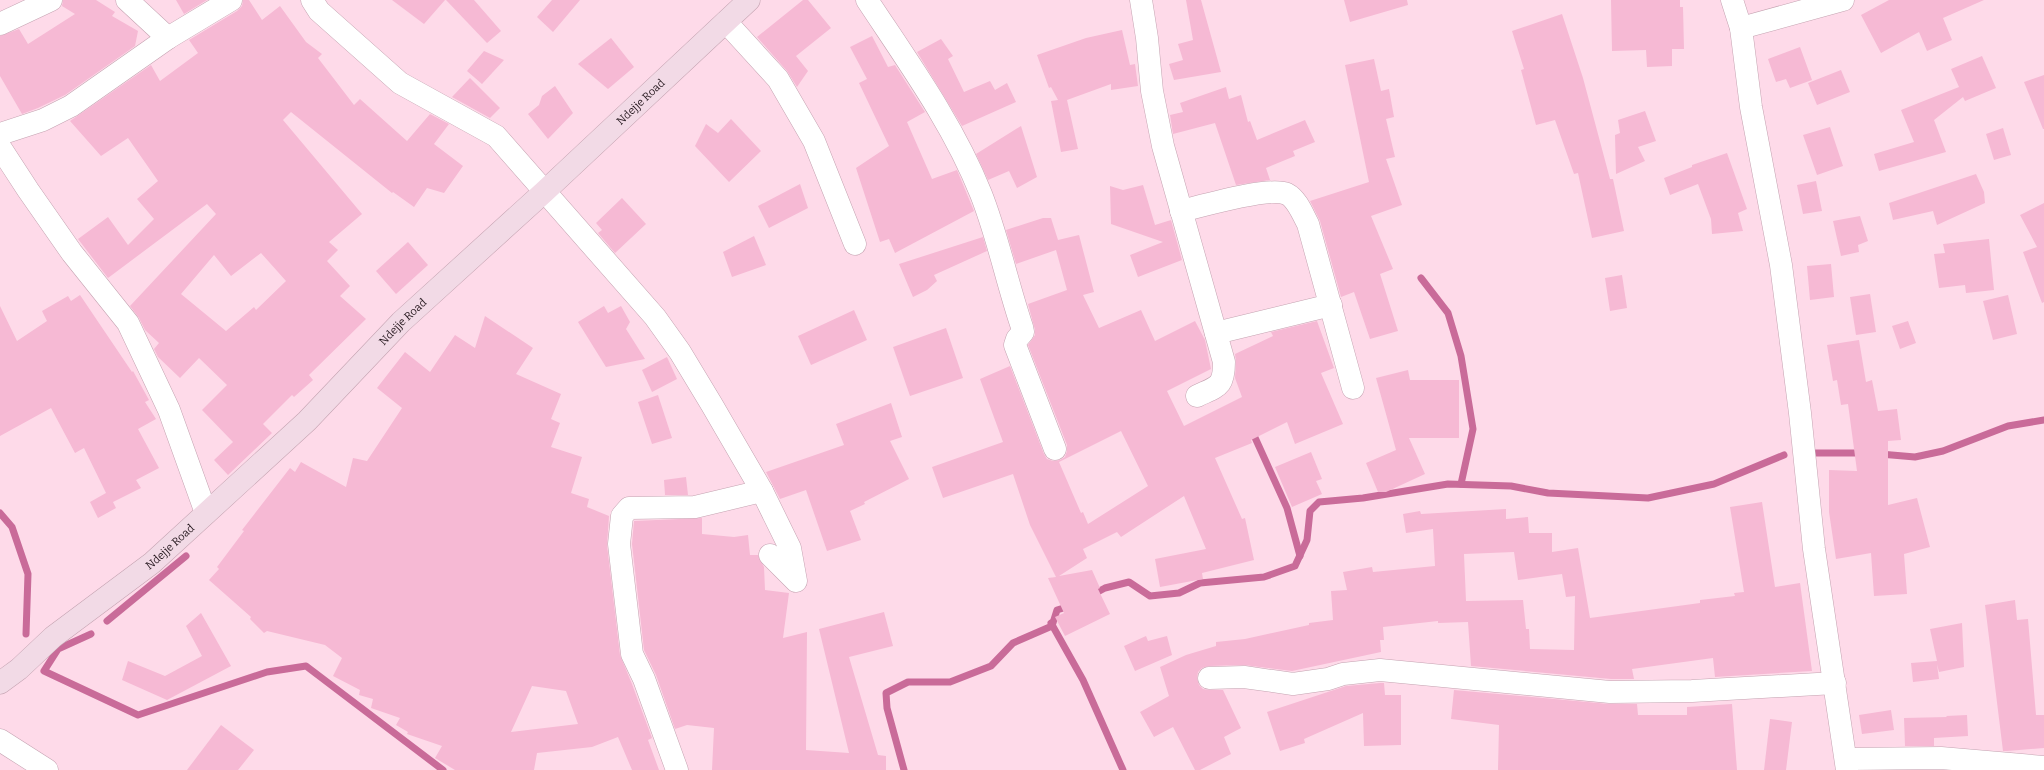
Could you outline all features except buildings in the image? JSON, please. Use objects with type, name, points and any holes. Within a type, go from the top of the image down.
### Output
[{"type":"street","points":[[0,24],[51,0]]},
{"type":"street","points":[[127,0],[168,38]]},
{"type":"street","points":[[0,134],[43,120],[71,106],[168,38],[231,0]]},
{"type":"street","points":[[312,0],[319,11],[400,83],[496,136],[655,317],[680,352],[712,404],[762,491],[790,548],[796,581],[770,555]]},
{"type":"street","name":"Ndejje Road","points":[[0,683],[19,669],[53,637],[152,563],[307,421],[401,322],[544,192],[748,0]]},
{"type":"street","points":[[867,0],[930,96],[962,151],[982,194],[1022,327],[1023,332],[1016,339],[1014,346],[1055,449]]},
{"type":"street","points":[[1141,0],[1147,38],[1152,91],[1163,146],[1224,362],[1224,378],[1218,385],[1197,396]]},
{"type":"street","points":[[1732,0],[1741,28],[1751,107],[1781,265],[1814,549],[1847,765],[1942,758],[2044,767]]},
{"type":"street","points":[[1741,28],[1843,0]]},
{"type":"street","points":[[726,22],[778,80],[814,141],[855,244]]},
{"type":"street","points":[[0,147],[72,253],[128,323],[169,410],[206,513]]},
{"type":"street","points":[[1181,211],[1269,192],[1287,194],[1298,206],[1308,224],[1353,388]]},
{"type":"street","points":[[1216,333],[1331,305]]},
{"type":"street","points":[[677,770],[644,679],[632,654],[619,544],[622,516],[629,508],[695,507],[762,491]]},
{"type":"street","points":[[1209,678],[1244,676],[1293,684],[1328,680],[1343,674],[1380,670],[1610,692],[1692,691],[1835,683]]},
{"type":"street","points":[[0,740],[47,770]]},
{"type":"waterway","points":[[1421,278],[1448,313],[1461,356],[1473,429],[1461,484]]},
{"type":"waterway","points":[[1880,454],[1915,457],[1943,451],[2008,426],[2044,420]]},
{"type":"waterway","points":[[1252,431],[1287,508],[1300,556]]},
{"type":"waterway","points":[[1816,453],[1864,453]]},
{"type":"waterway","points":[[1092,595],[1105,588],[1129,582],[1150,596],[1179,593],[1200,583],[1264,577],[1295,566],[1307,540],[1310,511],[1319,502],[1363,498],[1448,484],[1511,486],[1548,493],[1648,498],[1714,484],[1784,455]]},
{"type":"waterway","points":[[0,513],[12,527],[28,574],[26,634]]},
{"type":"waterway","points":[[107,621],[186,556]]},
{"type":"waterway","points":[[904,770],[887,708],[886,693],[908,682],[950,682],[991,666],[1013,643],[1052,626],[1057,610],[1070,606]]},
{"type":"waterway","points":[[1051,623],[1083,680],[1123,770]]},
{"type":"waterway","points":[[91,634],[58,649],[44,671],[138,715],[267,672],[306,666],[443,770]]}]
